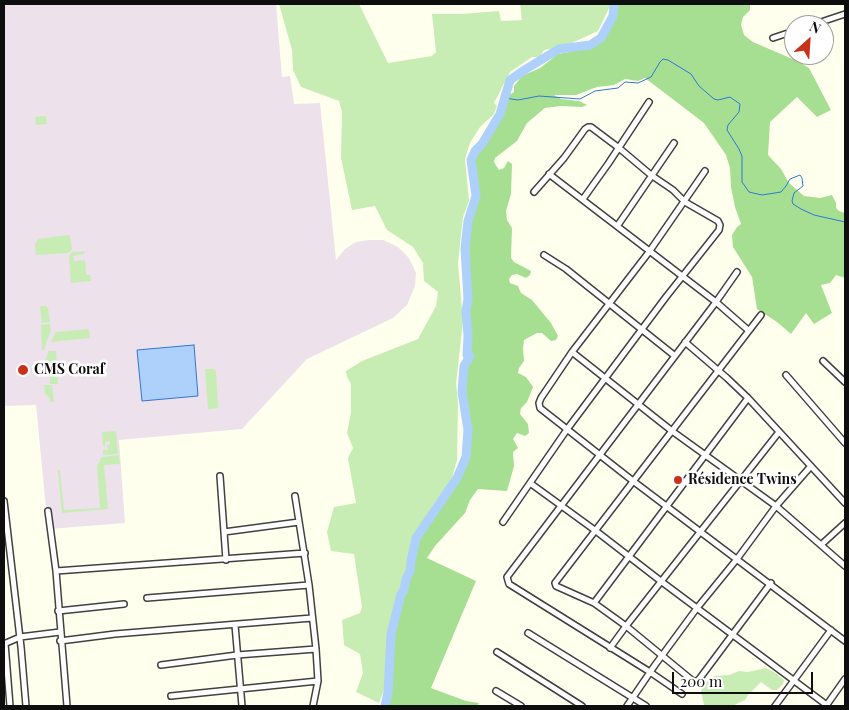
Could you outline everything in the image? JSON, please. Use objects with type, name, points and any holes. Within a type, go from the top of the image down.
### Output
[{"type":"street","points":[[773,38],[784,34]]},
{"type":"street","points":[[583,199],[650,102]]},
{"type":"street","points":[[503,522],[568,428],[719,230],[720,225],[718,221],[685,202],[673,190],[651,175],[591,127],[588,127],[534,192]]},
{"type":"street","points":[[618,225],[674,143]]},
{"type":"street","points":[[705,170],[685,202],[572,352],[538,403],[540,408],[568,428],[633,481],[771,583],[845,641]]},
{"type":"street","points":[[549,174],[618,225],[649,252],[716,302],[748,330]]},
{"type":"street","points":[[544,255],[566,269],[643,328],[675,356]]},
{"type":"street","points":[[682,694],[507,581],[560,505],[639,404],[737,272]]},
{"type":"street","points":[[761,314],[555,583],[556,586],[594,603],[626,626],[693,681],[697,681],[771,583]]},
{"type":"street","points":[[684,342],[748,398],[845,502]]},
{"type":"street","points":[[572,352],[672,431],[776,506],[822,544],[845,566]]},
{"type":"street","points":[[823,361],[845,382]]},
{"type":"street","points":[[786,376],[845,442]]},
{"type":"street","points":[[594,603],[748,398]]},
{"type":"street","points":[[610,648],[779,432]]},
{"type":"street","points":[[628,706],[661,655],[737,559],[776,506],[811,466]]},
{"type":"street","points":[[220,476],[226,560]]},
{"type":"street","points":[[530,483],[596,530],[826,706],[845,679]]},
{"type":"street","points":[[295,496],[310,586],[316,649],[318,682],[313,706]]},
{"type":"street","points":[[4,501],[26,706]]},
{"type":"street","points":[[48,511],[56,572],[60,641],[67,706]]},
{"type":"street","points":[[224,532],[299,522]]},
{"type":"street","points":[[822,544],[845,523]]},
{"type":"street","points":[[56,572],[305,553]]},
{"type":"street","points":[[147,598],[310,586]]},
{"type":"street","points":[[58,611],[124,604]]},
{"type":"street","points":[[60,641],[115,634],[312,618]]},
{"type":"street","points":[[235,625],[242,706]]},
{"type":"street","points":[[775,706],[831,630]]},
{"type":"street","points":[[10,706],[4,643],[20,637],[60,632]]},
{"type":"street","points":[[528,633],[646,706]]},
{"type":"street","points":[[161,665],[237,655],[316,649]]},
{"type":"street","points":[[497,652],[582,706]]},
{"type":"street","points":[[171,696],[318,682]]},
{"type":"street","points":[[496,691],[521,706]]},
{"type":"shaded area","points":[[4,4],[276,4],[282,77],[290,76],[294,104],[320,103],[336,260],[345,249],[356,242],[383,240],[398,247],[409,258],[416,273],[415,286],[407,305],[393,318],[307,359],[242,429],[119,440],[125,523],[48,529],[36,405],[4,406]]},
{"type":"green space","points":[[279,4],[359,4],[388,63],[432,56],[436,52],[432,14],[499,11],[501,21],[522,20],[520,4],[611,4],[598,31],[563,47],[544,50],[540,57],[532,57],[510,72],[494,103],[497,106],[494,114],[480,127],[470,143],[465,159],[469,201],[463,217],[458,263],[463,321],[456,384],[458,402],[457,460],[452,478],[417,534],[391,624],[386,685],[379,703],[356,692],[363,673],[360,654],[344,645],[342,620],[360,613],[362,607],[354,554],[331,551],[327,532],[334,507],[356,503],[348,458],[353,448],[347,433],[351,412],[351,384],[346,371],[362,361],[418,339],[436,306],[438,292],[424,281],[423,263],[413,247],[387,230],[375,206],[352,210],[341,158],[342,112],[339,101],[301,87],[293,70],[292,50]]},
{"type":"green space","points":[[618,4],[750,4],[750,10],[743,17],[741,25],[744,35],[753,42],[784,55],[784,65],[804,65],[809,68],[831,110],[817,117],[797,97],[770,122],[768,155],[781,169],[789,183],[804,196],[820,198],[832,195],[836,208],[845,213],[845,278],[836,275],[830,283],[821,285],[832,313],[814,324],[806,313],[791,334],[757,309],[752,277],[733,247],[732,235],[741,224],[731,187],[730,168],[726,155],[704,123],[645,78],[638,81],[625,79],[614,85],[597,87],[576,95],[554,95],[561,99],[579,101],[587,105],[582,107],[561,106],[545,108],[527,123],[517,141],[495,158],[494,162],[499,170],[504,168],[508,161],[512,164],[511,194],[506,211],[507,220],[512,228],[511,258],[514,262],[531,271],[530,275],[526,278],[517,274],[512,275],[509,279],[510,283],[518,286],[521,293],[532,300],[551,323],[558,336],[556,340],[551,341],[542,333],[537,333],[524,340],[524,361],[518,373],[526,377],[533,387],[527,402],[521,408],[520,414],[528,424],[529,433],[525,436],[517,433],[513,439],[518,448],[513,452],[514,466],[507,491],[478,489],[470,500],[465,513],[435,546],[427,558],[476,581],[431,688],[466,701],[479,703],[477,706],[387,706],[391,694],[391,677],[394,662],[393,637],[396,621],[412,571],[414,555],[421,535],[453,491],[465,469],[469,451],[470,427],[464,393],[467,370],[472,358],[469,350],[471,337],[468,258],[471,222],[478,199],[474,167],[475,158],[500,118],[509,95],[514,92],[514,86],[522,76],[540,68],[558,54],[586,49],[599,44],[613,22]]},
{"type":"green space","points":[[46,116],[47,124],[36,125],[35,117]]},
{"type":"green space","points":[[69,235],[72,250],[68,253],[36,255],[35,244],[38,239]]},
{"type":"green space","points":[[88,251],[84,252],[84,254],[73,256],[74,261],[85,260],[86,275],[90,275],[91,281],[71,283],[69,256],[72,252]]},
{"type":"green space","points":[[40,306],[48,308],[50,322],[42,323]]},
{"type":"green space","points":[[50,324],[51,330],[44,350],[42,350],[41,325]]},
{"type":"green space","points":[[89,329],[90,338],[51,342],[56,332]]},
{"type":"green space","points":[[49,351],[56,351],[58,384],[50,384],[50,374],[45,373],[44,363]]},
{"type":"green space","points":[[205,369],[214,369],[216,371],[218,408],[208,409]]},
{"type":"green space","points":[[44,385],[52,385],[54,402],[51,402],[45,394]]},
{"type":"green space","points":[[116,431],[118,454],[103,455],[103,450],[108,450],[107,445],[110,445],[110,441],[105,442],[105,446],[103,446],[102,432]]},
{"type":"green space","points":[[119,455],[120,464],[104,465],[108,509],[62,513],[58,470],[60,470],[64,510],[100,508],[97,466],[102,457]]},
{"type":"green space","points":[[766,668],[784,680],[777,690],[772,690],[761,682],[745,700],[732,706],[704,705],[701,691],[707,681],[715,676]]},
{"type":"water","points":[[194,345],[198,396],[142,401],[137,350]]},
{"type":"waterway","points":[[385,706],[388,692],[391,634],[401,594],[410,571],[416,538],[457,478],[466,457],[468,430],[462,392],[464,366],[470,356],[467,355],[466,311],[468,299],[465,249],[468,221],[476,196],[471,160],[500,114],[510,80],[559,49],[590,45],[601,38],[613,16],[614,4]]},
{"type":"waterway","points":[[505,98],[518,100],[539,96],[580,99],[595,91],[618,88],[625,82],[638,83],[651,77],[663,59],[668,60],[691,74],[699,86],[714,99],[730,97],[740,104],[739,112],[728,125],[727,130],[742,156],[742,182],[749,192],[762,195],[781,192],[790,179],[800,175],[803,186],[794,193],[793,204],[814,215],[845,222]]},
{"type":"place","name":"CMS Coraf","points":[[23,370]]},
{"type":"place","name":"Résidence Twins","points":[[678,480]]}]
